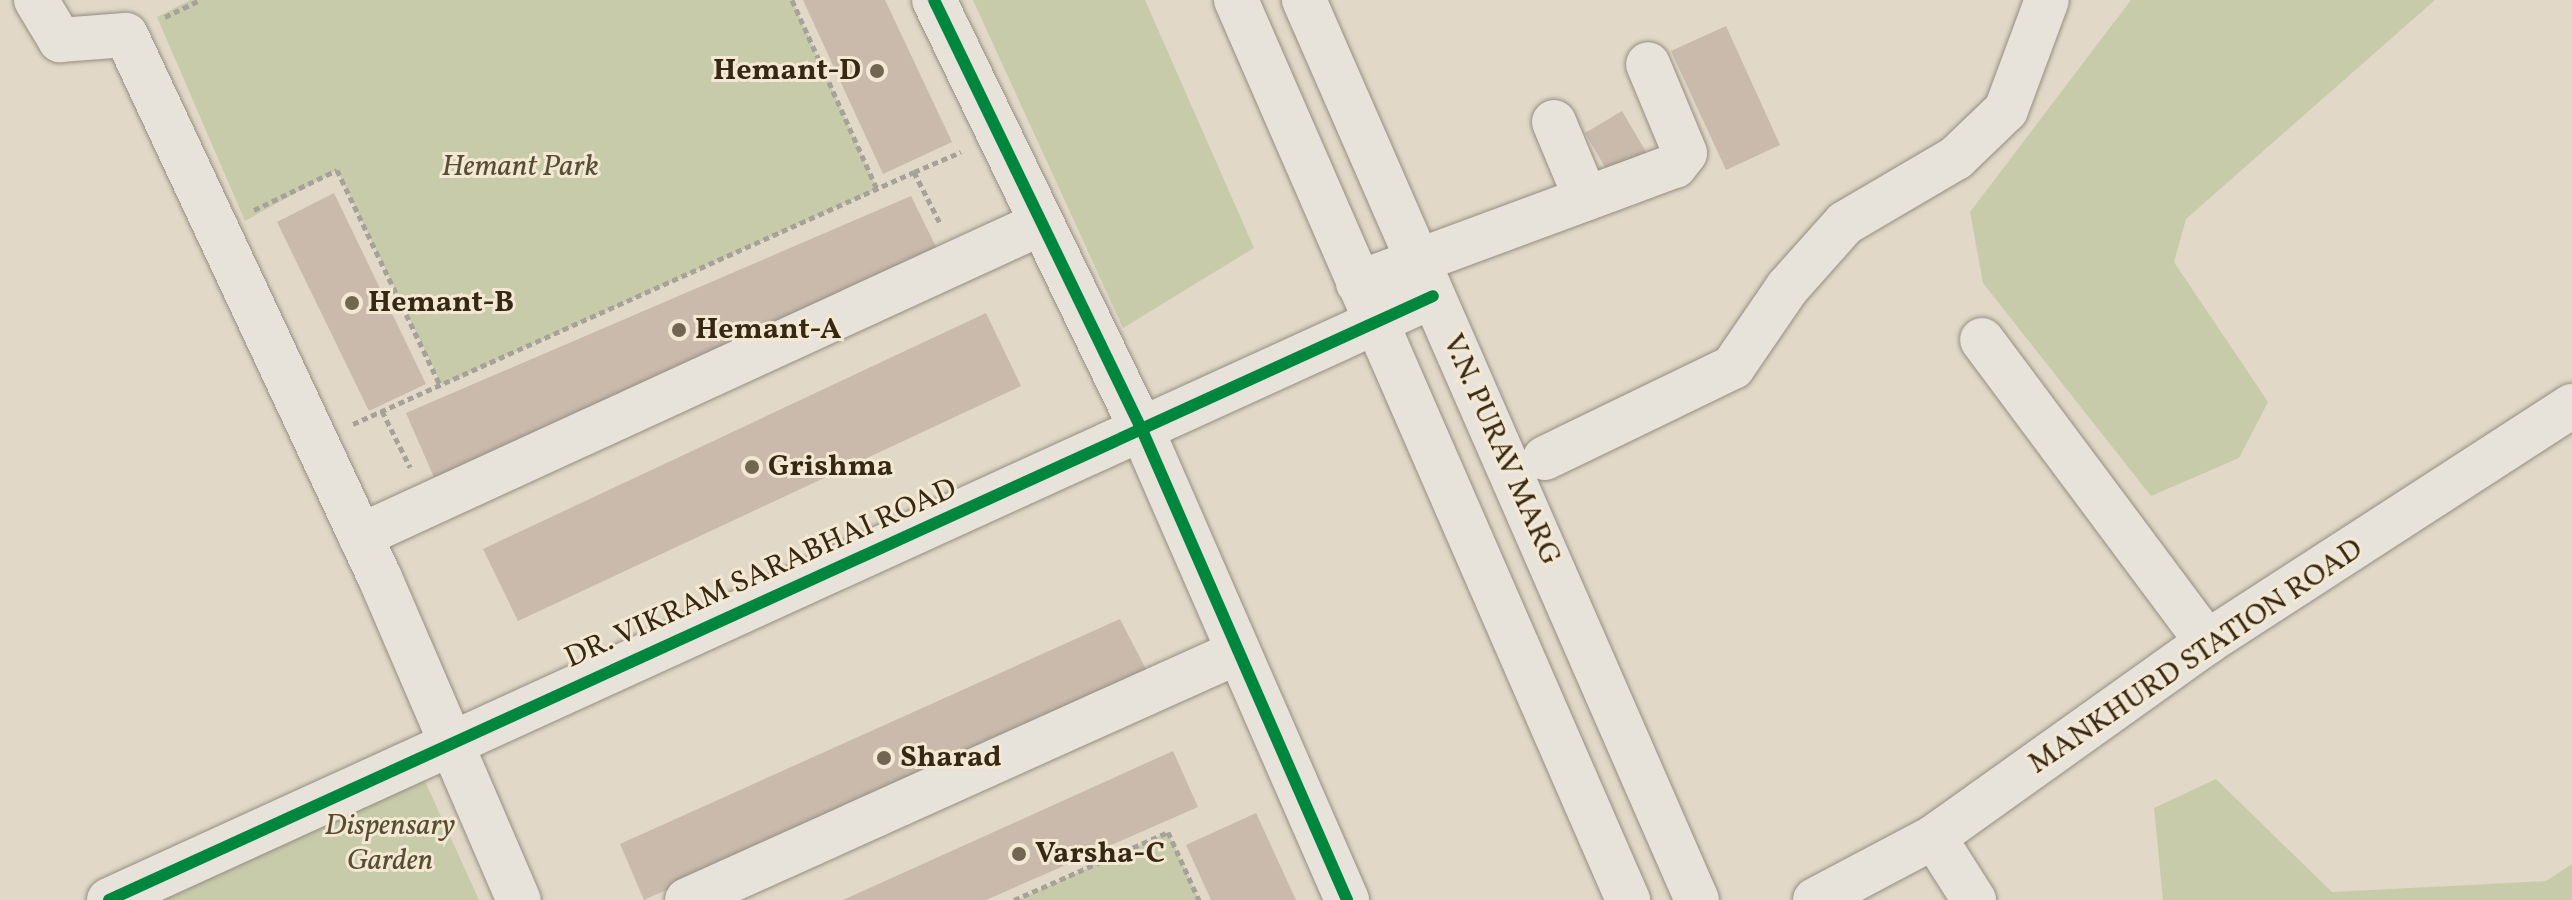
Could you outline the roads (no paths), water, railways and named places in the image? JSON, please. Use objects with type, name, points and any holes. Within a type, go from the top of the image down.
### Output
[{"type":"street","points":[[36,0],[60,40],[126,35],[455,742],[519,900]]},
{"type":"street","points":[[934,0],[996,136],[1142,430],[1347,900]]},
{"type":"street","points":[[1236,0],[1628,900]]},
{"type":"street","name":"V.N. PURAV MARG","points":[[1304,0],[1697,900]]},
{"type":"street","points":[[1545,458],[1733,367],[1787,288],[1845,223],[1956,158],[2006,110],[2047,0]]},
{"type":"street","points":[[1358,283],[1426,278],[1586,199],[1675,166],[1685,153],[1648,64]]},
{"type":"street","points":[[1554,122],[1586,199]]},
{"type":"street","points":[[360,536],[1040,224]]},
{"type":"street","name":"DR. VIKRAM SARABHAI ROAD","points":[[109,900],[1375,323],[1426,278]]},
{"type":"street","points":[[1982,340],[2207,642]]},
{"type":"street","name":"MANKHURD STATION ROAD","points":[[1815,900],[1934,837],[2207,642],[2572,406]]},
{"type":"street","points":[[687,900],[1238,652]]},
{"type":"street","points":[[1934,837],[1974,900]]},
{"type":"place","name":"Hemant-D","points":[[877,71]]},
{"type":"place","name":"Hemant-B","points":[[352,303]]},
{"type":"place","name":"Hemant-A","points":[[679,330]]},
{"type":"place","name":"Grishma","points":[[752,467]]},
{"type":"place","name":"Sharad","points":[[884,758]]},
{"type":"place","name":"Varsha-C","points":[[1019,854]]},
{"type":"park label","name":"Hemant Park","points":[[520,167]]},
{"type":"park label","name":"Dispensary Garden","points":[[390,843]]}]
